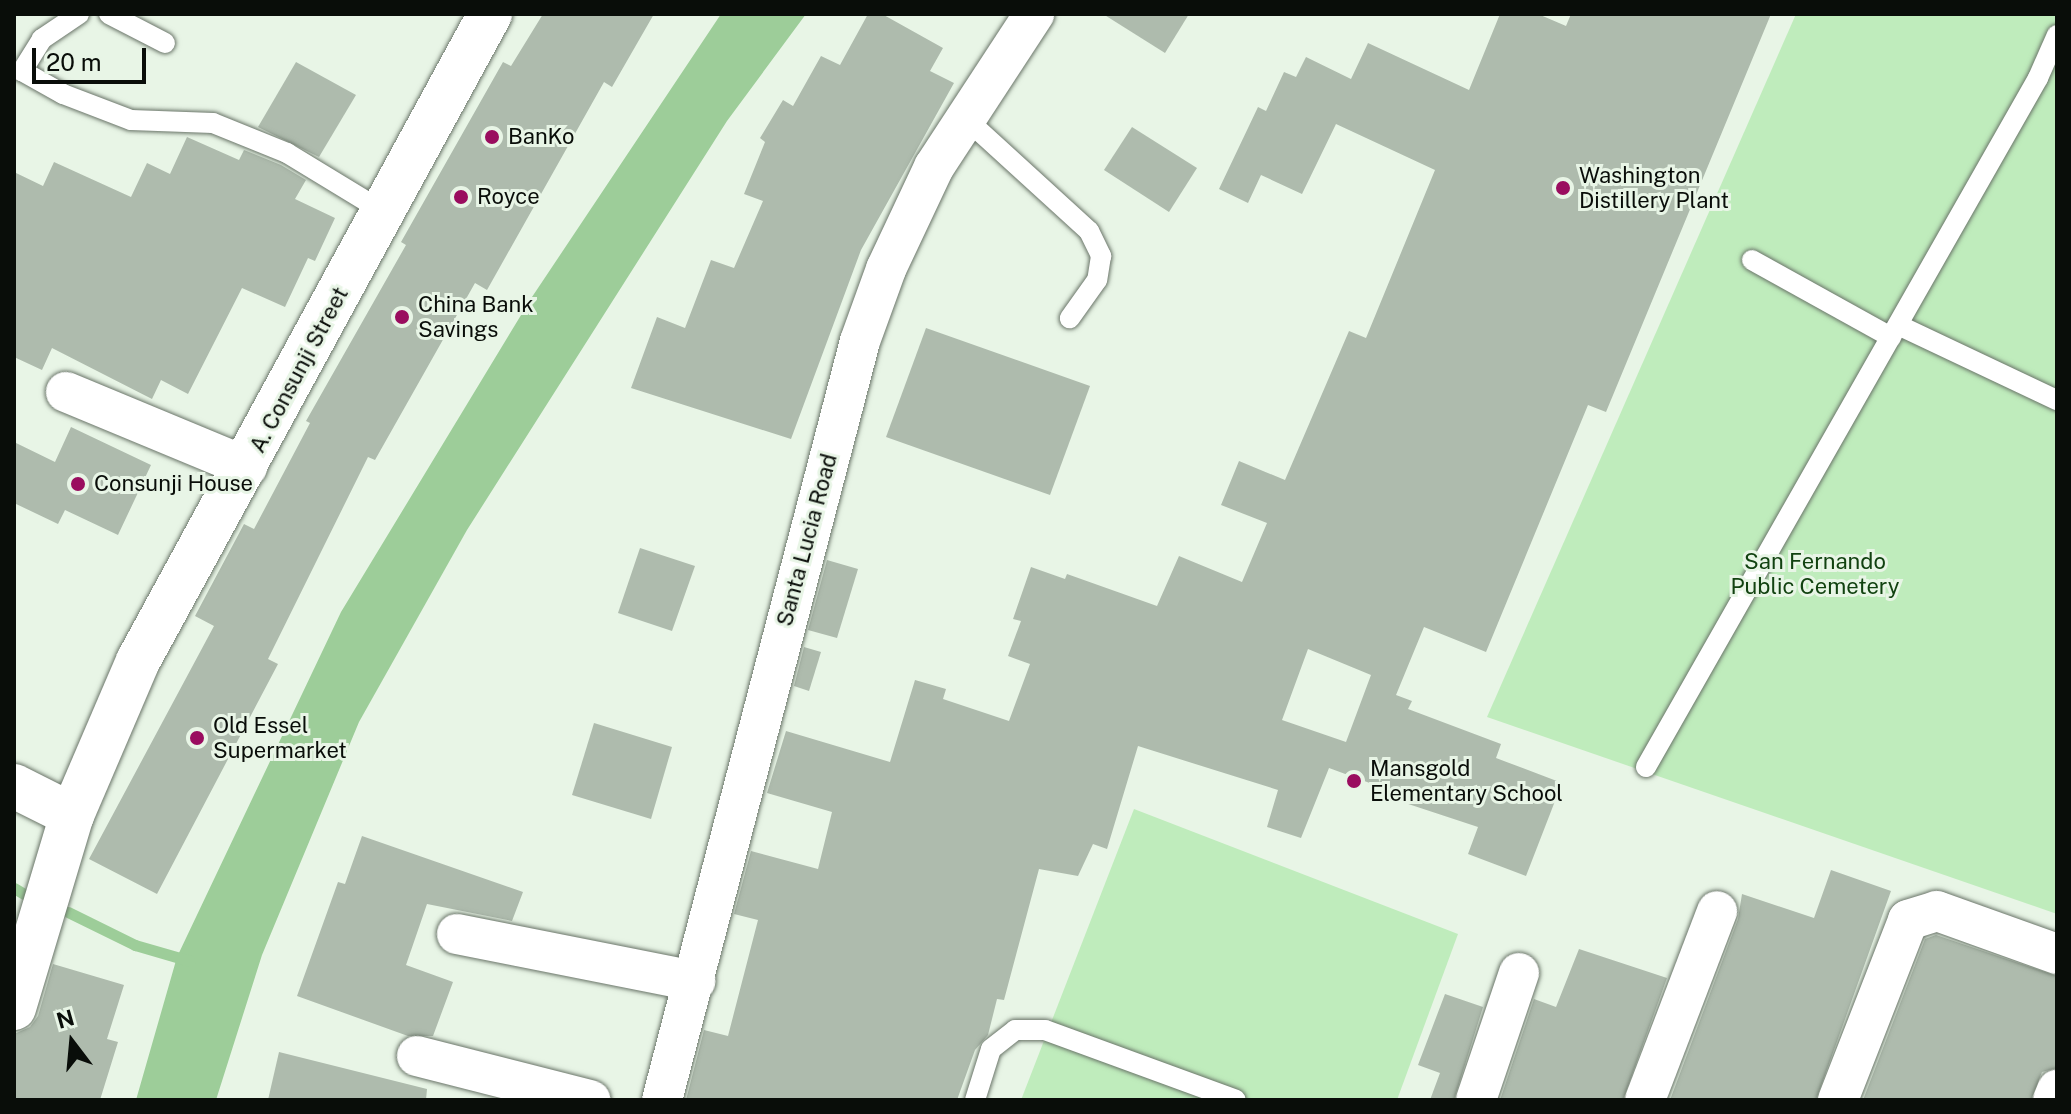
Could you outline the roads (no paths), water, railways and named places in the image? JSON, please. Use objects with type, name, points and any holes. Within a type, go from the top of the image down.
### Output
[{"type":"main road","name":"A. Consunji Street","points":[[14,1008],[72,815],[138,661],[247,467],[490,14]]},
{"type":"main road","points":[[14,786],[72,815]]},
{"type":"street","name":"Santa Lucia Road","points":[[662,1100],[695,981],[739,795],[860,341],[886,269],[934,167],[1034,14]]},
{"type":"street","points":[[66,392],[247,467]]},
{"type":"street","points":[[1645,1100],[1717,911]]},
{"type":"street","points":[[1838,1100],[1908,920],[1937,911],[2057,954]]},
{"type":"street","points":[[457,934],[695,981]]},
{"type":"street","points":[[1476,1100],[1519,973]]},
{"type":"street","points":[[417,1056],[590,1100]]},
{"type":"street","points":[[2053,1100],[2057,1090]]},
{"type":"lane","points":[[79,14],[42,39],[18,69],[63,94],[131,120],[213,123],[287,153],[384,212]]},
{"type":"lane","points":[[109,14],[165,43]]},
{"type":"lane","points":[[1646,767],[2038,78],[2057,35]]},
{"type":"lane","points":[[964,117],[1089,231],[1101,256],[1097,280],[1070,318]]},
{"type":"lane","points":[[1752,260],[1894,331],[2057,400]]},
{"type":"lane","points":[[975,1100],[991,1049],[1015,1030],[1045,1030],[1236,1100]]},
{"type":"waterway","points":[[14,888],[29,897]]},
{"type":"waterway","points":[[68,912],[135,945],[190,961]]},
{"type":"place","name":"BanKo","points":[[492,137]]},
{"type":"place","name":"Washington Distillery Plant","points":[[1563,188]]},
{"type":"place","name":"Royce","points":[[461,197]]},
{"type":"place","name":"China Bank Savings","points":[[402,317]]},
{"type":"place","name":"Consunji House","points":[[78,484]]},
{"type":"place","name":"Old Essel Supermarket","points":[[197,738]]},
{"type":"place","name":"Mansgold Elementary School","points":[[1354,781]]},
{"type":"park label","name":"San Fernando Public Cemetery","points":[[1815,574]]}]
